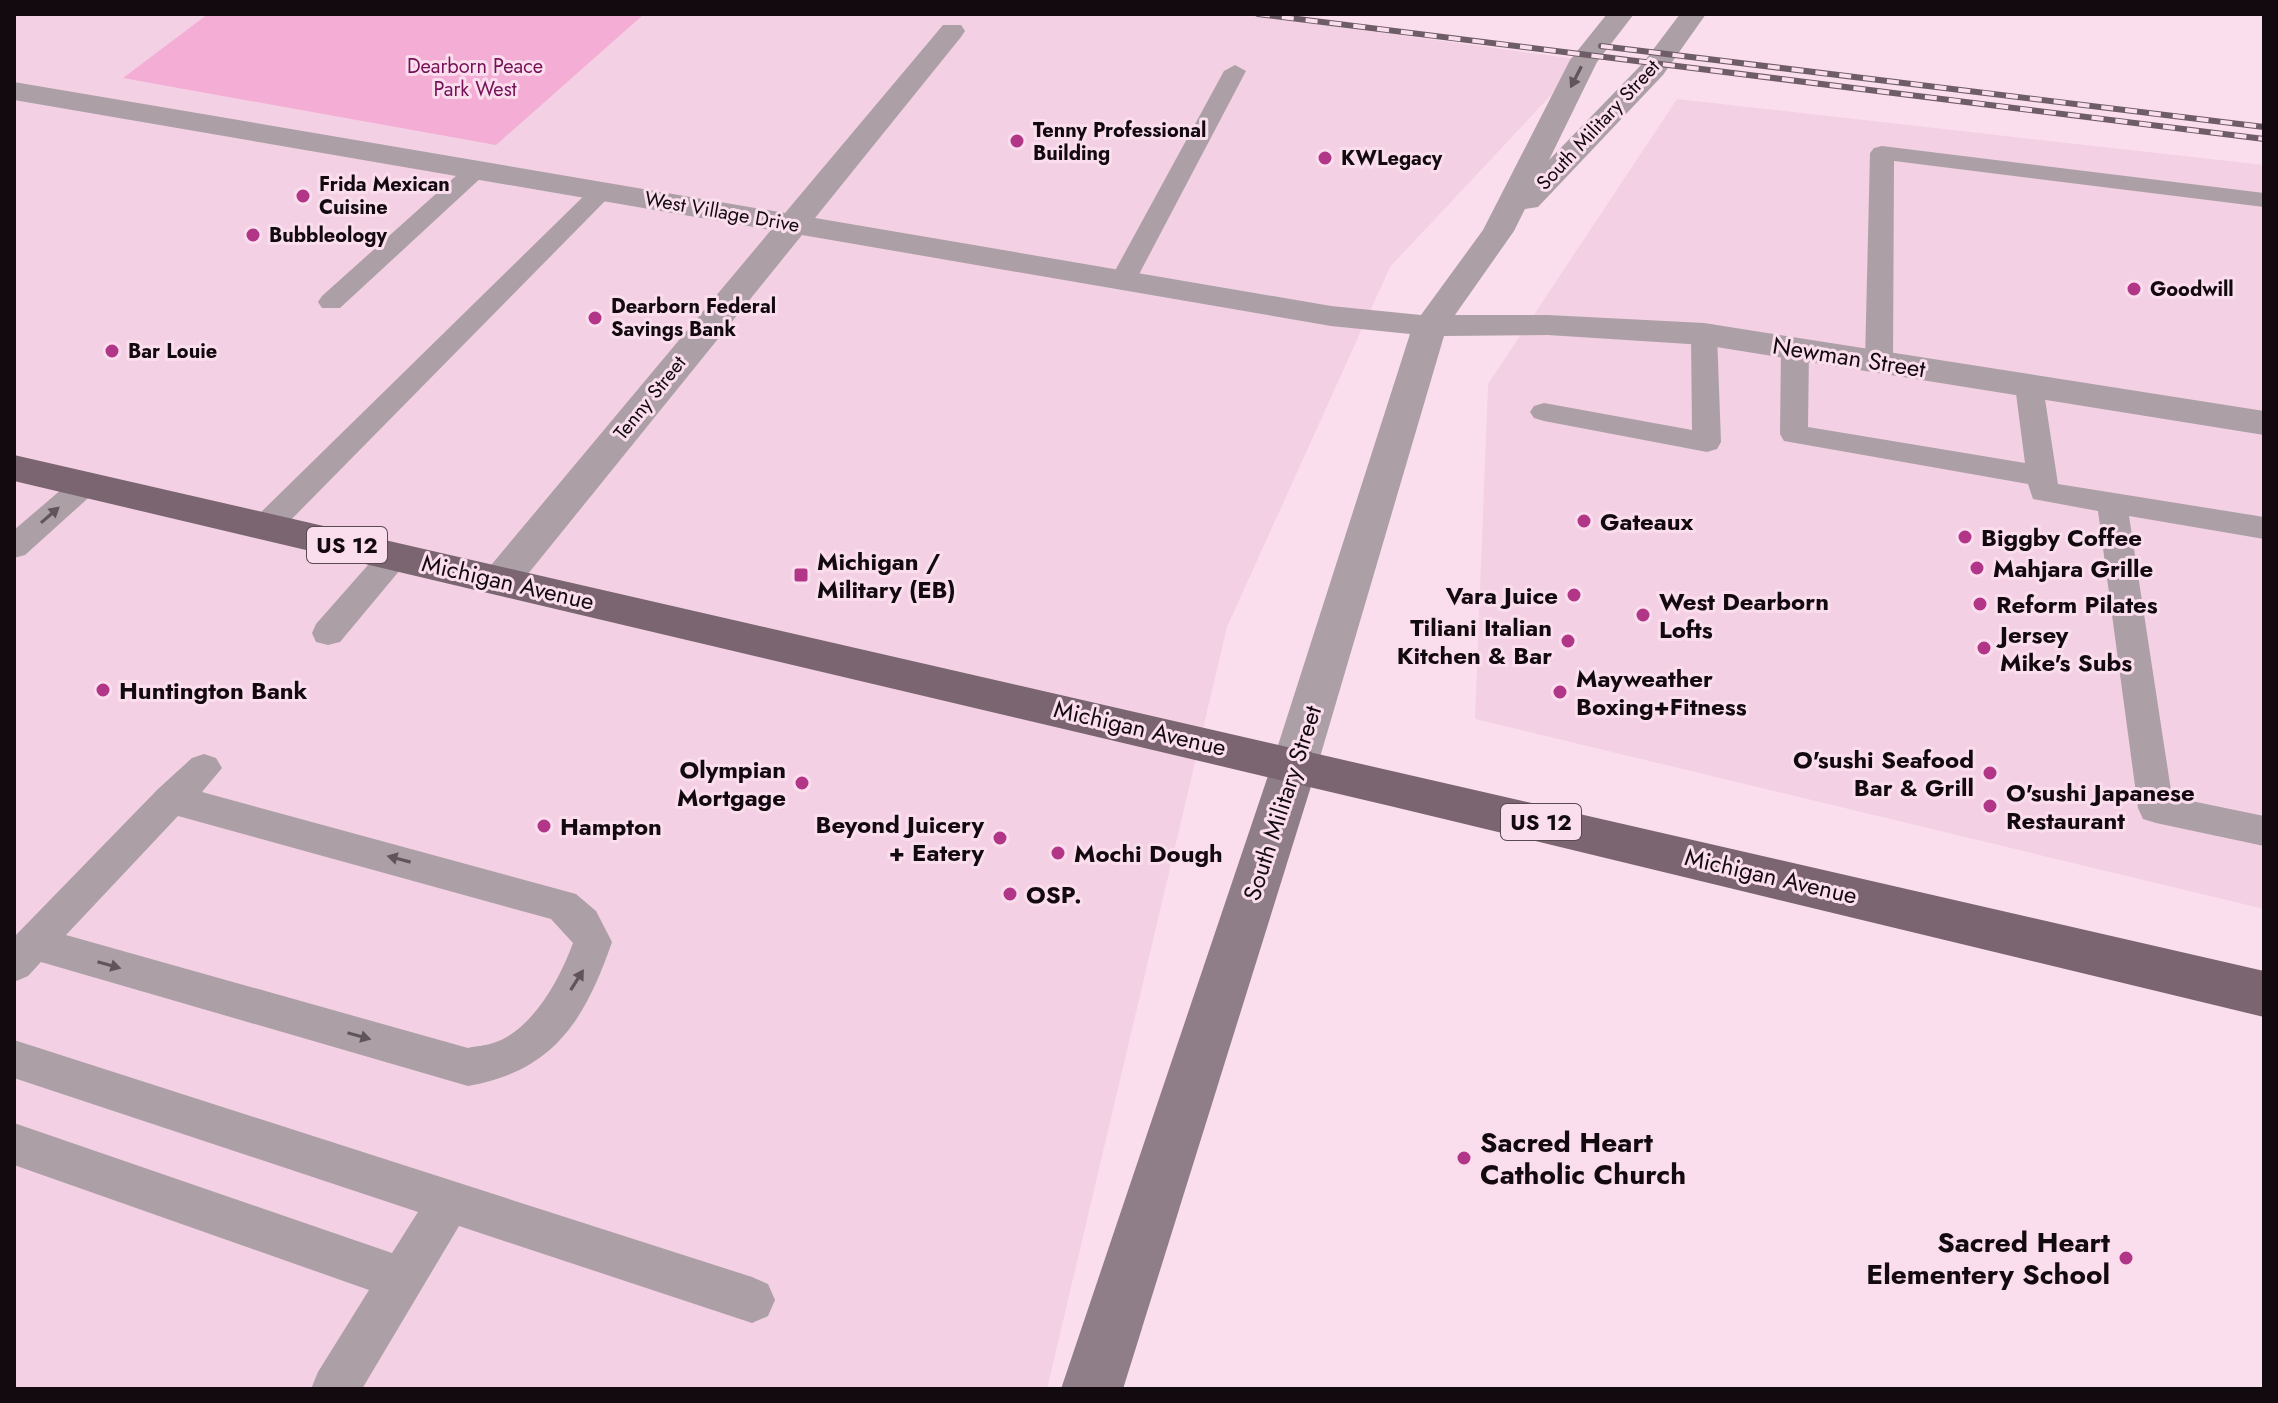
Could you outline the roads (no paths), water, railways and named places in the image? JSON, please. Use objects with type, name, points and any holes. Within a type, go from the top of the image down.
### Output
[{"type":"main road","name":"Michigan Avenue","points":[[14,468],[1295,764],[2264,994]]},
{"type":"street","name":"South Military Street","points":[[1498,231],[1584,60],[1621,14]]},
{"type":"street","name":"South Military Street","points":[[1092,1389],[1295,764],[1430,326],[1498,231],[1653,69],[1693,14]]},
{"type":"street","name":"Tenny Street","points":[[501,580],[952,31]]},
{"type":"street","name":"West Village Drive","points":[[16,93],[1331,316],[1430,326]]},
{"type":"street","name":"Newman Street","points":[[1430,326],[1548,325],[1704,334],[2264,423]]},
{"type":"lane","points":[[1123,280],[1235,71]]},
{"type":"lane","points":[[1879,362],[1882,153],[2264,200]]},
{"type":"lane","points":[[331,302],[475,171]]},
{"type":"lane","points":[[266,526],[601,192]]},
{"type":"lane","points":[[1544,412],[1707,442],[1704,334]]},
{"type":"lane","points":[[1795,349],[1794,434],[2042,476]]},
{"type":"lane","points":[[2029,386],[2044,492],[2264,528]]},
{"type":"lane","points":[[14,547],[86,484]]},
{"type":"lane","points":[[2112,503],[2156,808],[2264,831]]},
{"type":"lane","points":[[328,633],[394,556]]},
{"type":"lane","points":[[171,799],[563,906],[582,923],[593,942],[585,967],[553,1017],[528,1044],[500,1060],[468,1067],[24,954],[171,799],[204,768]]},
{"type":"lane","points":[[14,1059],[752,1300]]},
{"type":"lane","points":[[14,1144],[401,1279]]},
{"type":"lane","points":[[335,1389],[449,1202]]},
{"type":"railway","points":[[1258,14],[2264,139]]},
{"type":"railway","points":[[1601,46],[2264,127]]},
{"type":"place","name":"Tenny Professional Building","points":[[1017,141]]},
{"type":"place","name":"KWLegacy","points":[[1325,158]]},
{"type":"place","name":"Frida Mexican Cuisine","points":[[303,196]]},
{"type":"place","name":"Bubbleology","points":[[253,235]]},
{"type":"place","name":"Goodwill","points":[[2134,289]]},
{"type":"place","name":"Dearborn Federal Savings Bank","points":[[595,318]]},
{"type":"place","name":"Bar Louie","points":[[112,351]]},
{"type":"place","name":"Gateaux","points":[[1584,521]]},
{"type":"place","name":"Biggby Coffee","points":[[1965,537]]},
{"type":"place","name":"Mahjara Grille","points":[[1977,568]]},
{"type":"place","name":"Michigan / Military (EB)","points":[[801,575]]},
{"type":"place","name":"Vara Juice","points":[[1574,595]]},
{"type":"place","name":"Reform Pilates","points":[[1980,604]]},
{"type":"place","name":"West Dearborn Lofts","points":[[1643,615]]},
{"type":"place","name":"Tiliani Italian Kitchen & Bar","points":[[1568,641]]},
{"type":"place","name":"Jersey Mike's Subs","points":[[1984,648]]},
{"type":"place","name":"Huntington Bank","points":[[103,690]]},
{"type":"place","name":"Mayweather Boxing+Fitness","points":[[1560,692]]},
{"type":"place","name":"O'sushi Seafood Bar & Grill","points":[[1990,773]]},
{"type":"place","name":"Olympian Mortgage","points":[[802,783]]},
{"type":"place","name":"O'sushi Japanese Restaurant","points":[[1990,806]]},
{"type":"place","name":"Hampton","points":[[544,826]]},
{"type":"place","name":"Beyond Juicery + Eatery","points":[[1000,838]]},
{"type":"place","name":"Mochi Dough","points":[[1058,853]]},
{"type":"place","name":"OSP.","points":[[1010,894]]},
{"type":"place","name":"Sacred Heart Catholic Church","points":[[1464,1158]]},
{"type":"place","name":"Sacred Heart Elementery School","points":[[2126,1258]]},
{"type":"park label","name":"Dearborn Peace Park West","points":[[475,78]]}]
